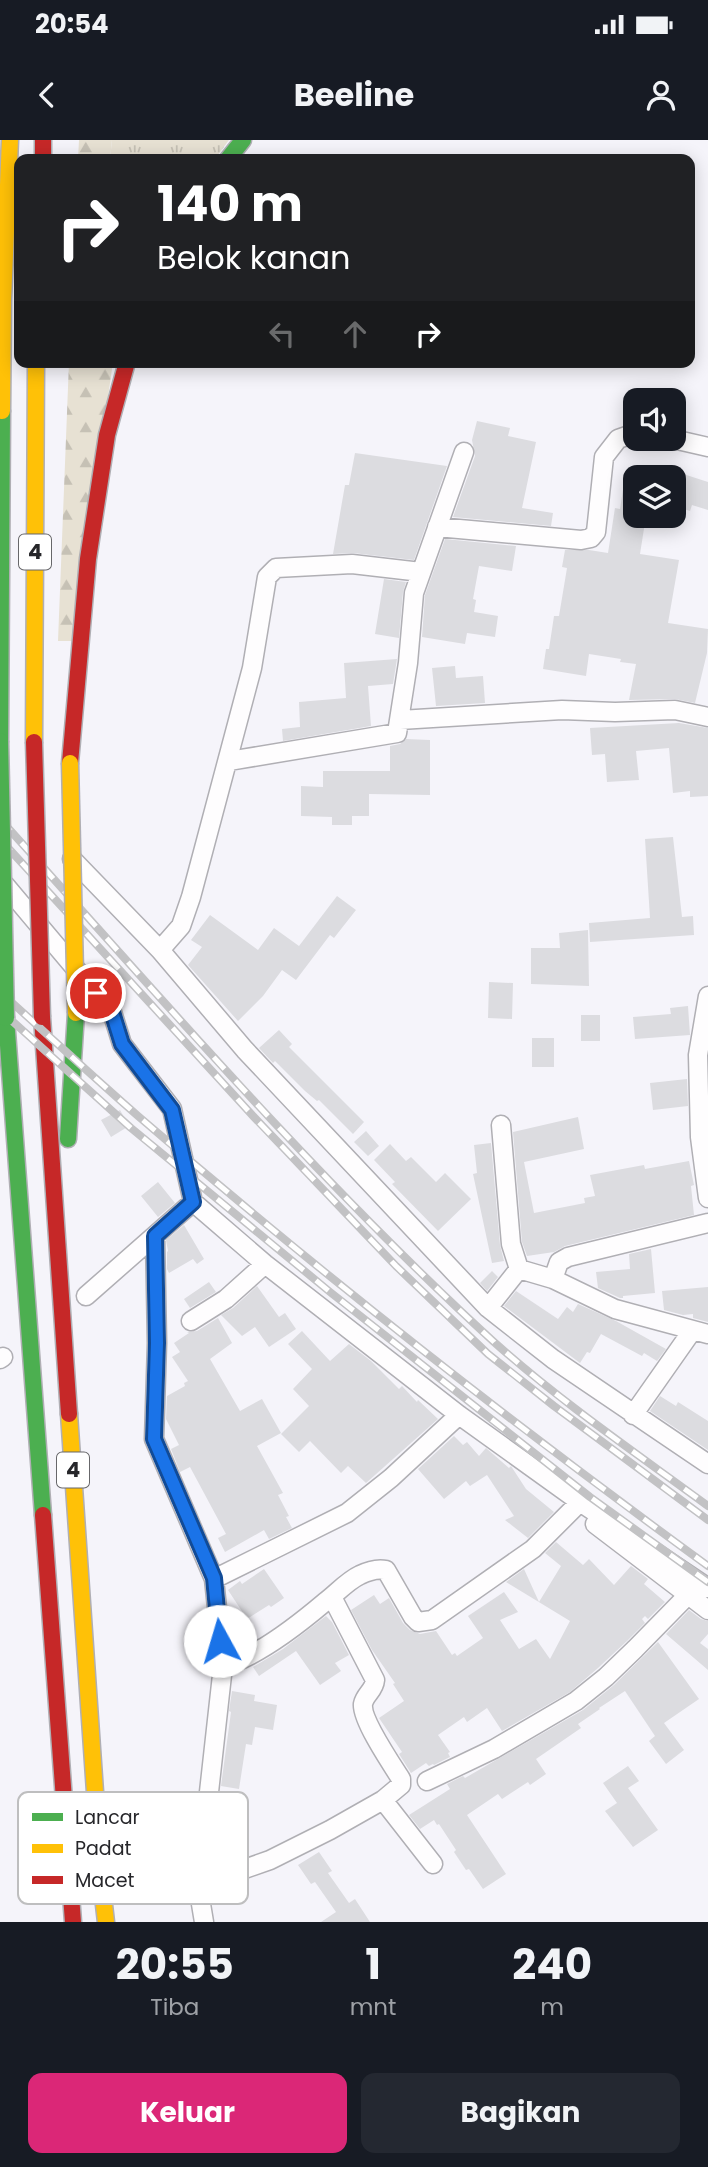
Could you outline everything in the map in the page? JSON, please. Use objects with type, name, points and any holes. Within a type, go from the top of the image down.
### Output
[{"type":"highway","name":"4","points":[[10,140],[3,299],[0,741],[6,1018],[63,1792]]},
{"type":"highway","points":[[232,154],[243,140]]},
{"type":"highway","name":"4","points":[[36,368],[34,741],[42,1017],[95,1792]]},
{"type":"highway","points":[[59,1277],[76,1013],[70,763],[88,559],[107,435],[125,368]]},
{"type":"highway","name":"4","points":[[72,1904],[73,1922]]},
{"type":"highway","name":"4","points":[[104,1904],[106,1922]]},
{"type":"street","points":[[437,527],[582,540],[591,538],[596,532],[604,457],[618,439],[623,437]]},
{"type":"street","points":[[686,442],[708,447]]},
{"type":"street","points":[[229,761],[397,733],[414,593],[464,452]]},
{"type":"street","points":[[160,950],[181,926],[229,761],[252,668],[269,573],[276,569],[352,564],[421,572]]},
{"type":"street","points":[[400,720],[562,710],[675,710],[708,717]]},
{"type":"street","points":[[0,785],[160,950],[245,1050],[488,1308],[553,1359],[708,1464]]},
{"type":"street","points":[[0,880],[112,1012],[122,1044],[172,1110],[193,1202],[265,1264],[708,1610]]},
{"type":"street","points":[[708,996],[698,1055],[700,1138],[708,1198]]},
{"type":"street","points":[[501,1125],[511,1244],[519,1269]]},
{"type":"street","points":[[86,1296],[193,1202]]},
{"type":"street","points":[[553,1279],[559,1262],[568,1257],[708,1223]]},
{"type":"street","points":[[155,1236],[157,1343],[154,1439],[214,1578],[223,1667],[209,1792]]},
{"type":"street","points":[[191,1321],[226,1299],[265,1264]]},
{"type":"street","points":[[488,1308],[519,1269]]},
{"type":"street","points":[[519,1269],[553,1279],[615,1308],[700,1332],[633,1415]]},
{"type":"street","points":[[214,1578],[347,1513],[391,1478],[459,1415]]},
{"type":"street","points":[[223,1667],[252,1655],[358,1576],[378,1569],[386,1570],[418,1622],[432,1620],[533,1549],[576,1505]]},
{"type":"street","points":[[576,1505],[708,1588]]},
{"type":"street","points":[[426,1781],[495,1749],[576,1701],[606,1677],[688,1596]]},
{"type":"street","points":[[248,1868],[270,1860],[330,1830],[383,1800],[399,1788],[401,1782],[364,1715],[363,1702],[374,1689],[375,1680],[332,1597]]},
{"type":"street","points":[[383,1800],[433,1864]]},
{"type":"street","points":[[201,1904],[204,1922]]},
{"type":"green space","points":[[79,140],[112,140],[111,154],[78,154]]},
{"type":"green space","points":[[112,140],[229,140],[219,154],[111,154]]},
{"type":"green space","points":[[69,368],[112,368],[73,641],[58,641]]},
{"type":"building","points":[[477,421],[510,428],[508,436],[536,442],[522,508],[553,513],[551,526],[453,517],[475,456],[472,440]]},
{"type":"building","points":[[355,453],[447,466],[414,560],[353,553],[333,554],[345,485],[349,485]]},
{"type":"building","points":[[686,475],[708,482],[708,510],[692,505],[690,511],[686,510]]},
{"type":"building","points":[[623,490],[623,528],[644,528],[640,554],[679,560],[668,623],[708,629],[707,653],[695,703],[675,699],[629,700],[636,664],[620,662],[621,659],[589,654],[586,676],[543,669],[554,616],[559,616],[567,568],[562,567],[565,550],[608,553],[615,508],[620,509]]},
{"type":"building","points":[[445,539],[516,546],[512,571],[479,566],[473,599],[476,600],[474,612],[498,616],[495,637],[467,633],[465,644],[422,637],[425,595]]},
{"type":"building","points":[[384,579],[406,582],[399,638],[375,634]]},
{"type":"building","points":[[397,659],[393,684],[368,686],[371,726],[283,741],[282,729],[300,727],[299,702],[346,698],[344,663]]},
{"type":"building","points":[[455,666],[456,678],[483,676],[485,703],[436,706],[432,668]]},
{"type":"building","points":[[679,723],[708,728],[708,796],[690,797],[690,791],[673,793],[669,748],[636,751],[639,780],[607,782],[605,754],[592,755],[590,728]]},
{"type":"building","points":[[406,739],[430,740],[430,795],[369,794],[369,816],[352,816],[352,825],[332,825],[332,817],[301,816],[301,786],[323,787],[323,771],[390,771],[390,746],[400,744]]},
{"type":"building","points":[[673,837],[682,917],[693,916],[694,935],[590,942],[589,923],[650,918],[645,839]]},
{"type":"building","points":[[337,896],[356,910],[334,938],[330,935],[296,980],[282,970],[263,996],[238,1021],[188,965],[202,947],[191,940],[210,915],[258,950],[274,928],[299,946]]},
{"type":"building","points":[[588,930],[589,986],[531,984],[531,948],[560,948],[559,933]]},
{"type":"building","points":[[489,982],[513,983],[512,1019],[488,1018]]},
{"type":"building","points":[[688,1006],[690,1035],[635,1039],[633,1017],[671,1014],[670,1008]]},
{"type":"building","points":[[581,1015],[600,1015],[600,1041],[581,1041]]},
{"type":"building","points":[[279,1030],[292,1044],[289,1047],[364,1122],[353,1134],[319,1100],[305,1091],[259,1048]]},
{"type":"building","points":[[532,1038],[554,1038],[554,1067],[532,1067]]},
{"type":"building","points":[[687,1079],[688,1106],[653,1110],[650,1083]]},
{"type":"building","points":[[120,1110],[129,1126],[111,1137],[101,1120]]},
{"type":"building","points":[[578,1117],[584,1149],[524,1162],[534,1213],[585,1203],[584,1198],[595,1196],[590,1175],[644,1165],[645,1169],[689,1161],[694,1185],[691,1186],[694,1215],[565,1246],[554,1252],[527,1256],[522,1242],[513,1132]]},
{"type":"building","points":[[366,1131],[379,1146],[368,1156],[354,1142]]},
{"type":"building","points":[[491,1143],[500,1245],[504,1261],[492,1263],[473,1174],[477,1173],[474,1145]]},
{"type":"building","points":[[390,1144],[406,1161],[411,1157],[436,1182],[445,1173],[471,1199],[438,1231],[392,1184],[395,1182],[374,1160]]},
{"type":"building","points":[[158,1182],[175,1203],[158,1217],[141,1196]]},
{"type":"building","points":[[184,1225],[204,1259],[197,1264],[193,1259],[169,1273],[166,1240]]},
{"type":"building","points":[[651,1249],[655,1293],[620,1298],[598,1288],[596,1272],[630,1269],[629,1254]]},
{"type":"building","points":[[492,1271],[498,1277],[487,1291],[480,1283]]},
{"type":"building","points":[[209,1282],[216,1292],[190,1308],[184,1299]]},
{"type":"building","points":[[257,1286],[279,1317],[285,1313],[296,1329],[269,1347],[255,1327],[242,1336],[221,1315]]},
{"type":"building","points":[[708,1287],[708,1322],[693,1318],[693,1314],[683,1315],[664,1310],[662,1291]]},
{"type":"building","points":[[516,1291],[558,1319],[567,1307],[573,1312],[578,1304],[616,1321],[666,1349],[657,1361],[601,1334],[590,1353],[587,1352],[580,1363],[504,1306]]},
{"type":"building","points":[[218,1318],[232,1343],[210,1359],[240,1411],[262,1399],[281,1433],[257,1446],[283,1493],[278,1495],[292,1528],[269,1539],[264,1530],[225,1552],[218,1538],[226,1534],[190,1467],[180,1472],[171,1449],[179,1445],[166,1419],[167,1396],[185,1386],[184,1383],[188,1381],[172,1357],[180,1352],[174,1343],[189,1333],[187,1332],[197,1331]]},
{"type":"building","points":[[302,1331],[330,1361],[349,1344],[399,1389],[402,1386],[438,1419],[366,1483],[348,1466],[341,1473],[310,1441],[299,1452],[281,1434],[309,1406],[293,1389],[312,1369],[288,1344]]},
{"type":"building","points":[[660,1396],[676,1406],[678,1402],[708,1421],[708,1450],[650,1411]]},
{"type":"building","points":[[454,1436],[463,1445],[467,1442],[479,1456],[486,1448],[509,1468],[511,1466],[526,1489],[554,1512],[528,1538],[505,1520],[514,1516],[487,1475],[470,1486],[466,1481],[444,1499],[418,1469]]},
{"type":"building","points":[[556,1542],[583,1565],[589,1559],[614,1585],[631,1566],[648,1579],[644,1584],[665,1602],[648,1619],[645,1616],[642,1619],[645,1623],[570,1692],[502,1731],[487,1708],[467,1722],[464,1717],[438,1735],[450,1752],[450,1757],[434,1765],[429,1766],[426,1763],[411,1773],[399,1754],[402,1752],[379,1718],[404,1701],[351,1610],[374,1595],[380,1604],[389,1598],[410,1630],[420,1634],[436,1631],[452,1655],[455,1653],[457,1656],[483,1638],[468,1616],[504,1592],[518,1612],[500,1620],[519,1649],[536,1639],[550,1659],[570,1621],[506,1582],[524,1569],[539,1602],[561,1566],[545,1553]]},
{"type":"building","points":[[264,1569],[284,1598],[247,1619],[228,1590]]},
{"type":"building","points":[[689,1610],[708,1621],[708,1634],[700,1643],[708,1649],[708,1670],[666,1634]]},
{"type":"building","points":[[326,1616],[332,1622],[349,1655],[335,1663],[341,1671],[320,1685],[296,1651],[259,1676],[253,1667],[283,1649]]},
{"type":"building","points":[[238,1622],[251,1641],[233,1651],[230,1627]]},
{"type":"building","points":[[658,1642],[699,1699],[664,1723],[684,1750],[666,1764],[649,1741],[655,1736],[625,1691],[599,1708],[578,1724],[581,1728],[536,1759],[546,1774],[502,1799],[498,1794],[467,1815],[506,1874],[483,1889],[469,1869],[466,1870],[439,1824],[434,1820],[420,1829],[409,1815],[450,1789],[447,1784],[463,1776],[465,1778],[583,1710],[614,1685]]},
{"type":"building","points":[[232,1691],[255,1695],[254,1701],[277,1705],[273,1730],[255,1727],[252,1745],[246,1744],[239,1789],[221,1786]]},
{"type":"building","points":[[628,1766],[639,1781],[628,1788],[658,1830],[633,1847],[605,1811],[617,1803],[603,1783]]},
{"type":"building","points":[[319,1852],[332,1871],[328,1873],[349,1903],[355,1899],[370,1922],[321,1922],[336,1912],[315,1882],[311,1884],[298,1865]]},
{"type":"railway","points":[[0,819],[302,1152],[429,1280],[494,1342],[546,1385],[708,1506]]},
{"type":"railway","points":[[0,839],[253,1116],[396,1266],[488,1354],[708,1520]]},
{"type":"railway","points":[[0,992],[138,1116],[347,1290],[490,1403],[708,1566]]},
{"type":"railway","points":[[0,1010],[131,1128],[330,1292],[590,1497],[708,1582]]},
{"type":"traffic: fast","points":[[232,154],[243,140]]},
{"type":"traffic: fast","points":[[0,741],[2,411]]},
{"type":"traffic: fast","points":[[0,741],[6,1018]]},
{"type":"traffic: fast","points":[[68,1139],[76,1013]]},
{"type":"traffic: fast","points":[[6,1018],[43,1515]]},
{"type":"traffic: slow","points":[[2,411],[3,299],[10,140]]},
{"type":"traffic: slow","points":[[34,742],[36,368]]},
{"type":"traffic: slow","points":[[70,763],[76,1013]]},
{"type":"traffic: slow","points":[[69,1414],[95,1792]]},
{"type":"traffic: slow","points":[[104,1904],[106,1922]]},
{"type":"traffic: jam","points":[[43,140],[43,154]]},
{"type":"traffic: jam","points":[[70,763],[88,559],[107,435],[125,368]]},
{"type":"traffic: jam","points":[[34,742],[42,1017]]},
{"type":"traffic: jam","points":[[42,1017],[69,1414]]},
{"type":"traffic: jam","points":[[43,1515],[63,1792]]},
{"type":"traffic: jam","points":[[72,1904],[73,1922]]},
{"type":"route","points":[[96,993],[112,1012],[122,1044],[172,1110],[193,1202],[155,1236],[157,1343],[154,1439],[214,1578],[220,1641]]}]
